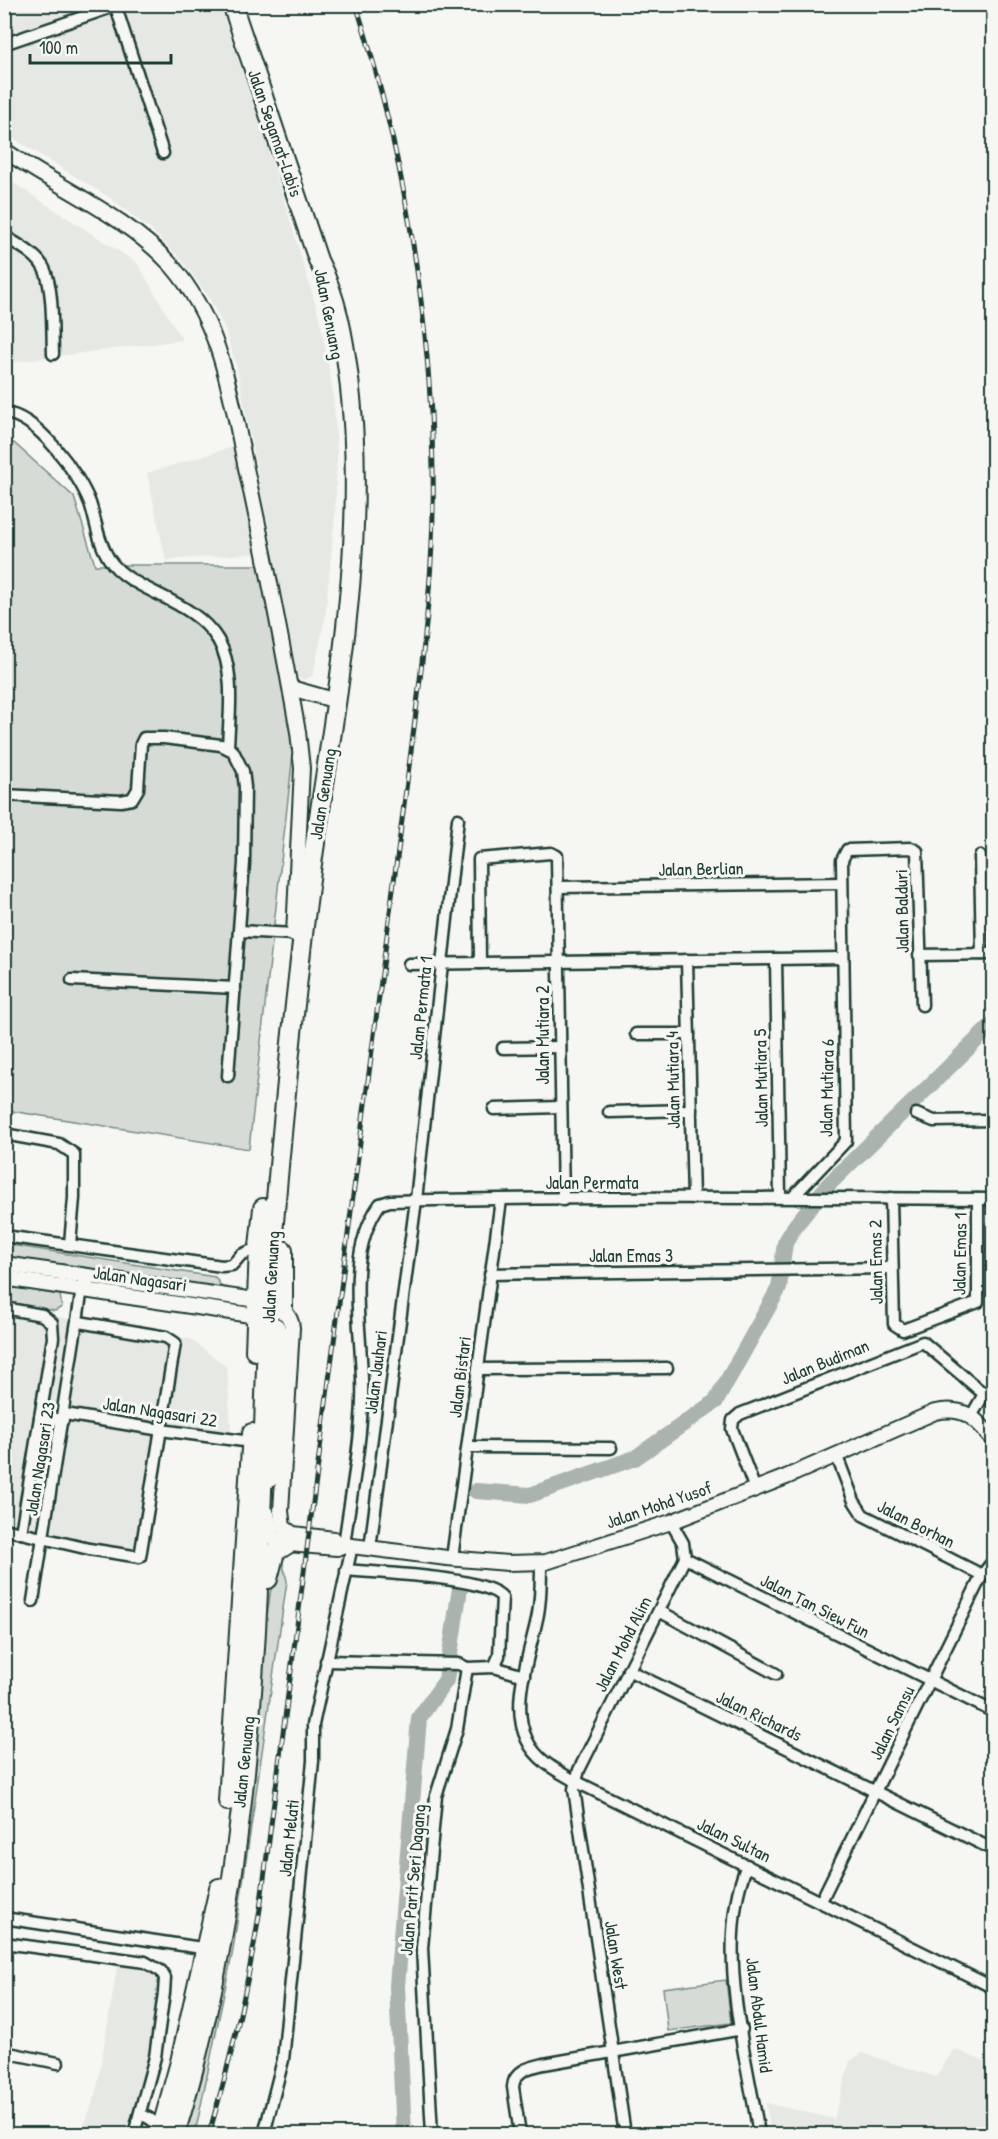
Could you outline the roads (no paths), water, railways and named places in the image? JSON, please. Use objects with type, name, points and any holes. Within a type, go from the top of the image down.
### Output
[{"type":"highway","name":"Jalan Segamat-Labis","points":[[232,4],[318,261]]},
{"type":"highway","name":"Jalan Genuang","points":[[213,1950],[238,1674],[251,1442],[267,1310],[304,926],[353,548],[356,464],[346,352],[333,298],[318,261]]},
{"type":"highway","name":"Jalan Genuang","points":[[165,2134],[233,1871],[255,1652],[267,1310],[259,1247],[294,934],[332,701]]},
{"type":"highway","points":[[255,1652],[272,1556],[288,1544]]},
{"type":"street","points":[[4,44],[115,5],[163,153]]},
{"type":"street","points":[[4,150],[130,229],[171,266],[208,321],[236,416],[291,688],[302,768],[294,934],[239,931]]},
{"type":"street","points":[[4,236],[33,256],[44,267],[49,290],[53,354]]},
{"type":"street","points":[[4,413],[23,417],[72,470],[90,503],[104,551],[116,569],[177,603],[204,622],[218,641],[226,663],[230,697],[228,748]]},
{"type":"street","points":[[291,688],[332,701]]},
{"type":"street","points":[[4,795],[128,801],[136,797],[141,744],[144,738],[196,741],[228,748],[240,762],[245,787],[239,931],[228,1076]]},
{"type":"street","name":"Jalan Permata 1","points":[[416,1200],[458,819]]},
{"type":"street","name":"Jalan Balduri","points":[[842,883],[842,860],[847,849],[915,849],[922,1005]]},
{"type":"street","points":[[480,963],[479,859],[554,854],[558,858],[560,887],[559,963]]},
{"type":"street","points":[[980,856],[982,954]]},
{"type":"street","name":"Jalan Berlian","points":[[560,887],[842,883]]},
{"type":"street","name":"Jalan Mutiara 6","points":[[799,1197],[846,1141],[842,883]]},
{"type":"street","points":[[919,955],[993,954]]},
{"type":"street","points":[[409,964],[843,958]]},
{"type":"street","name":"Jalan Mutiara 5","points":[[776,959],[780,1197]]},
{"type":"street","name":"Jalan Mutiara 4","points":[[687,960],[693,1198]]},
{"type":"street","name":"Jalan Mutiara 2","points":[[559,963],[563,1200]]},
{"type":"street","points":[[72,980],[235,988]]},
{"type":"street","points":[[636,1034],[689,1034]]},
{"type":"street","points":[[503,1048],[560,1047]]},
{"type":"street","points":[[494,1108],[561,1107]]},
{"type":"street","points":[[609,1112],[691,1110]]},
{"type":"street","points":[[916,1114],[934,1121],[993,1120]]},
{"type":"street","points":[[4,1134],[59,1144],[74,1154],[74,1198],[70,1244]]},
{"type":"street","points":[[891,1198],[993,1199]]},
{"type":"street","name":"Jalan Permata","points":[[380,1204],[390,1201],[416,1200],[891,1198]]},
{"type":"street","name":"Jalan Emas 2","points":[[891,1198],[894,1324]]},
{"type":"street","name":"Jalan Emas 1","points":[[894,1324],[903,1330],[978,1302],[978,1199]]},
{"type":"street","name":"Jalan Jauhari","points":[[370,1548],[416,1200]]},
{"type":"street","name":"Jalan Bistari","points":[[452,1558],[501,1200]]},
{"type":"street","name":"Jalan Melati","points":[[264,2134],[283,2060],[313,1761],[313,1725],[346,1570],[363,1400],[356,1288],[369,1224],[380,1204]]},
{"type":"street","name":"Jalan Nagasari","points":[[4,1236],[222,1266],[232,1265],[241,1255],[259,1247]]},
{"type":"street","name":"Jalan Nagasari","points":[[4,1264],[84,1283]]},
{"type":"street","name":"Jalan Emas 3","points":[[490,1274],[892,1268]]},
{"type":"street","name":"Jalan Nagasari","points":[[4,1278],[84,1283],[267,1310]]},
{"type":"street","name":"Jalan Nagasari 23","points":[[33,1601],[84,1283]]},
{"type":"street","points":[[4,1308],[42,1315],[52,1323],[53,1338],[21,1533]]},
{"type":"street","points":[[267,1310],[280,1330],[281,1338],[268,1519],[272,1537],[288,1544],[337,1548],[348,1546]]},
{"type":"street","points":[[267,1310],[290,1318],[292,1328],[281,1511],[283,1527],[293,1534],[337,1540],[348,1546]]},
{"type":"street","points":[[4,1529],[140,1557],[176,1348],[174,1340],[79,1322]]},
{"type":"street","name":"Jalan Budiman","points":[[755,1489],[732,1430],[736,1416],[750,1410],[923,1342],[989,1391]]},
{"type":"street","points":[[478,1368],[667,1368]]},
{"type":"street","points":[[989,1391],[972,1415],[993,1441]]},
{"type":"street","name":"Jalan Mohd Yusof","points":[[348,1546],[452,1558],[541,1563],[671,1522],[755,1489],[935,1412],[955,1410],[972,1415]]},
{"type":"street","name":"Jalan Nagasari 22","points":[[40,1417],[64,1417],[251,1442]]},
{"type":"street","points":[[468,1447],[611,1448]]},
{"type":"street","name":"Jalan Borhan","points":[[836,1455],[854,1501],[863,1515],[982,1575]]},
{"type":"street","points":[[671,1522],[683,1543],[686,1558]]},
{"type":"street","name":"Jalan Mohd Alim","points":[[575,1781],[628,1670],[686,1558]]},
{"type":"street","name":"Jalan Tan Siew Fun","points":[[686,1558],[993,1712]]},
{"type":"street","name":"Jalan Samsu","points":[[821,1901],[877,1792],[982,1575],[993,1560]]},
{"type":"street","name":"Jalan Sultan","points":[[541,1563],[538,1612],[524,1676],[521,1716],[527,1741],[540,1757],[575,1781],[993,1988]]},
{"type":"street","points":[[346,1570],[449,1580],[496,1590],[502,1597],[499,1656],[494,1667]]},
{"type":"street","points":[[658,1611],[776,1674]]},
{"type":"street","points":[[326,1661],[438,1663],[494,1667],[524,1676]]},
{"type":"street","name":"Jalan Parit Seri Dagang","points":[[432,2134],[422,1948],[436,1796],[457,1729],[463,1666]]},
{"type":"street","name":"Jalan Richards","points":[[628,1670],[877,1792],[992,1845]]},
{"type":"street","name":"Jalan West","points":[[575,1781],[575,1801],[624,2134]]},
{"type":"street","name":"Jalan Abdul Hamid","points":[[747,1865],[739,1890],[734,1937],[735,1982],[759,2134]]},
{"type":"street","points":[[4,1918],[213,1950]]},
{"type":"street","points":[[116,1958],[119,1937]]},
{"type":"street","points":[[4,1943],[116,1958],[155,1966],[165,1978],[154,2057],[141,2115],[134,2134]]},
{"type":"street","points":[[520,2134],[513,2087],[515,2077],[523,2070],[613,2051],[742,2029]]},
{"type":"street","points":[[4,2052],[58,2063]]},
{"type":"street","points":[[141,2115],[149,2117],[165,2134]]},
{"type":"waterway","points":[[476,1491],[530,1495],[635,1458],[716,1401],[779,1288],[785,1243],[795,1226],[828,1185],[994,1023]]},
{"type":"waterway","points":[[404,2134],[397,1986],[419,1718],[446,1680],[460,1588]]},
{"type":"railway","points":[[209,2134],[238,2023],[260,1909],[414,728],[431,567],[433,502],[431,410],[420,292],[401,176],[388,118],[356,4]]}]
